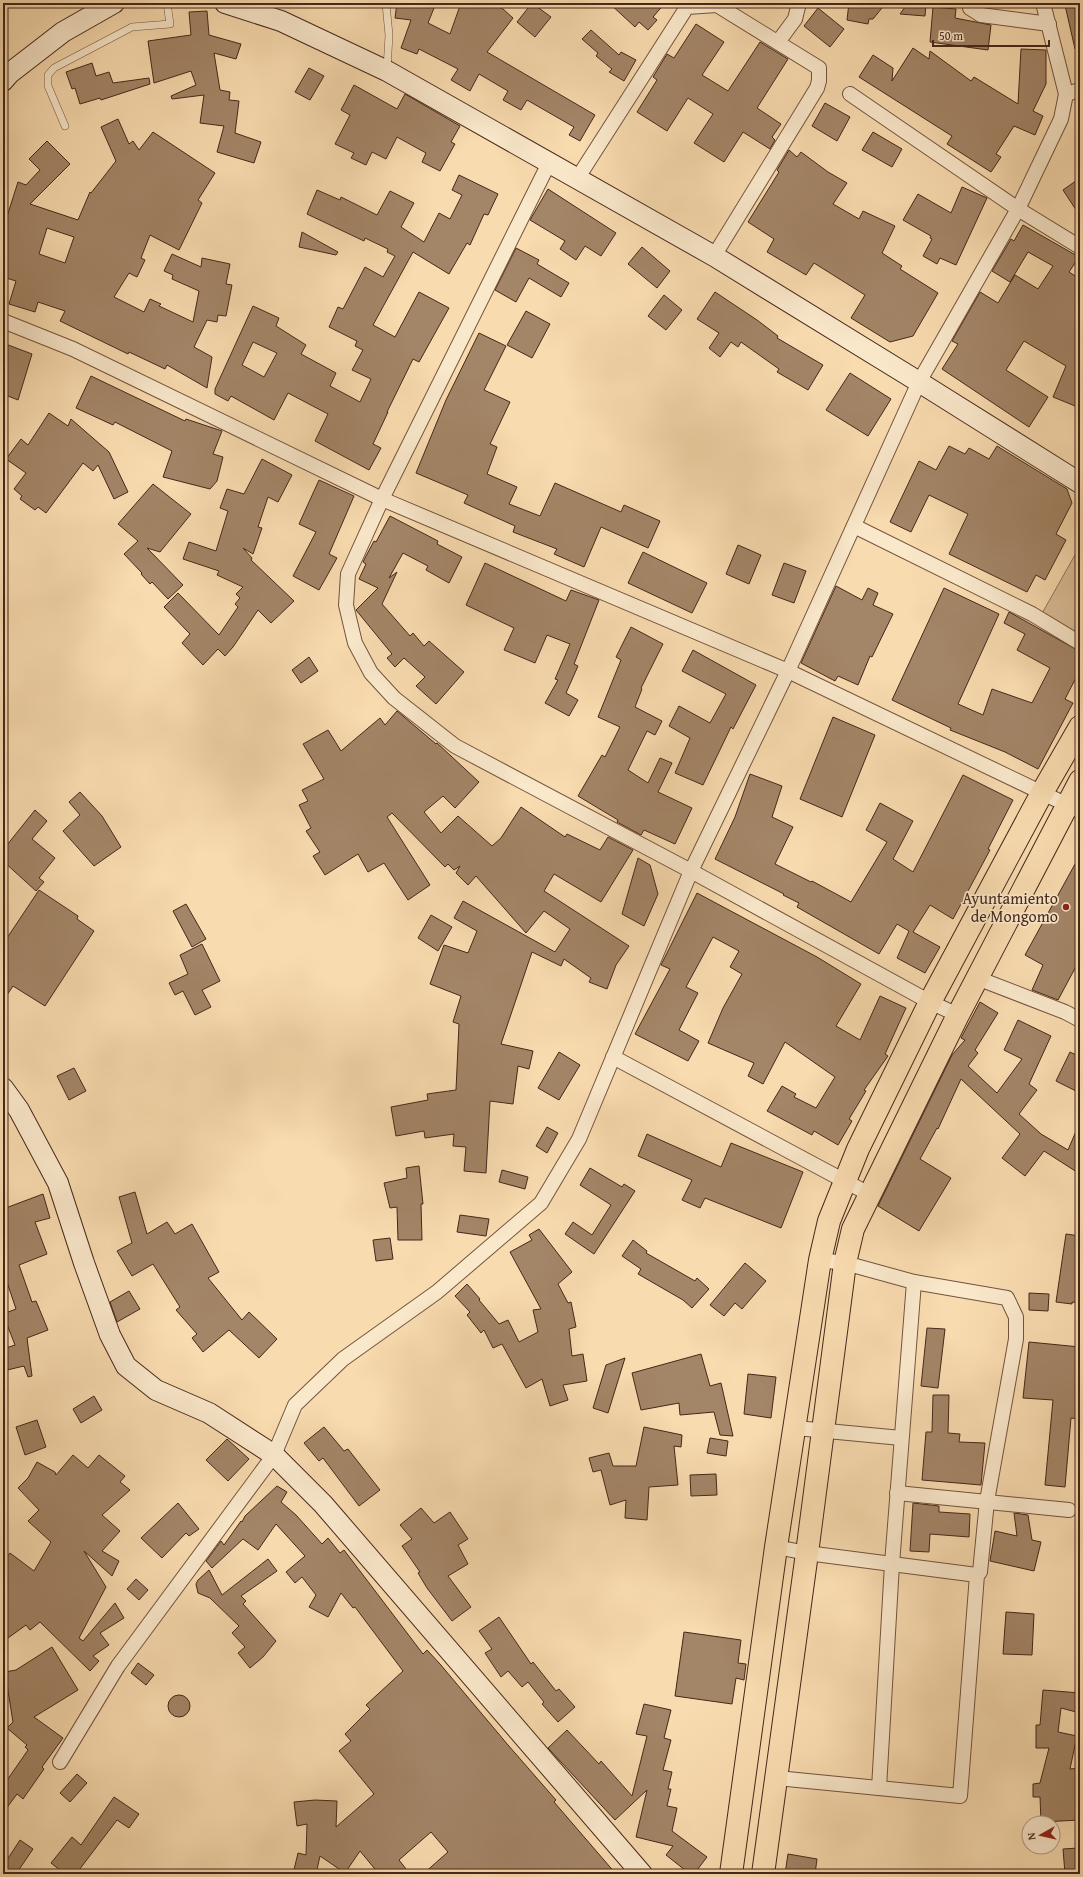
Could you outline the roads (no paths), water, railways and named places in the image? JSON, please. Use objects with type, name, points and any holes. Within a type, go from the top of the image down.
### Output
[{"type":"main road","points":[[731,1874],[776,1547],[796,1428],[820,1260],[829,1221],[858,1148],[930,1002],[1043,791],[1080,727]]},
{"type":"main road","points":[[763,1874],[845,1263],[853,1229],[977,978],[1074,807],[1080,781]]},
{"type":"street","points":[[3,81],[10,73],[62,32],[114,3]]},
{"type":"street","points":[[225,3],[281,21],[386,72],[549,163],[714,256],[1080,483]]},
{"type":"street","points":[[778,42],[795,19],[799,3]]},
{"type":"street","points":[[60,1762],[118,1666],[274,1455],[295,1405],[337,1364],[437,1292],[541,1202],[578,1139],[691,872],[788,671],[919,382],[1018,210],[1061,119],[1066,94],[1043,3]]},
{"type":"street","points":[[577,179],[687,7],[717,5],[819,68],[819,81],[817,88],[714,256]]},
{"type":"street","points":[[970,8],[981,15],[1049,24]]},
{"type":"street","points":[[1066,94],[1080,90]]},
{"type":"street","points":[[850,94],[1018,210],[1080,247]]},
{"type":"street","points":[[549,163],[382,499],[348,574],[346,605],[354,643],[371,673],[394,698],[455,746],[930,1002],[958,1015]]},
{"type":"street","points":[[3,321],[73,349],[382,499],[788,671],[1074,807]]},
{"type":"street","points":[[854,526],[1032,614],[1080,643]]},
{"type":"street","points":[[977,978],[1065,1012],[1080,1020]]},
{"type":"street","points":[[613,1057],[869,1194]]},
{"type":"street","points":[[3,1088],[19,1110],[58,1183],[105,1321],[126,1366],[156,1390],[209,1413],[274,1455],[323,1504],[642,1874]]},
{"type":"street","points":[[777,1778],[960,1796],[977,1575],[980,1572],[987,1500],[1016,1339],[1016,1317],[1007,1298],[914,1282],[845,1263],[820,1260]]},
{"type":"street","points":[[879,1788],[892,1564],[914,1282]]},
{"type":"street","points":[[796,1428],[902,1438]]},
{"type":"street","points":[[898,1493],[987,1500],[1069,1510]]},
{"type":"street","points":[[776,1547],[807,1553],[977,1575]]},
{"type":"lane","points":[[65,126],[48,86],[48,75],[54,68],[132,27],[170,24],[167,3]]},
{"type":"lane","points":[[386,4],[389,35],[386,72]]},
{"type":"place","name":"Ayuntamiento de Mongomo","points":[[1066,907]]}]
